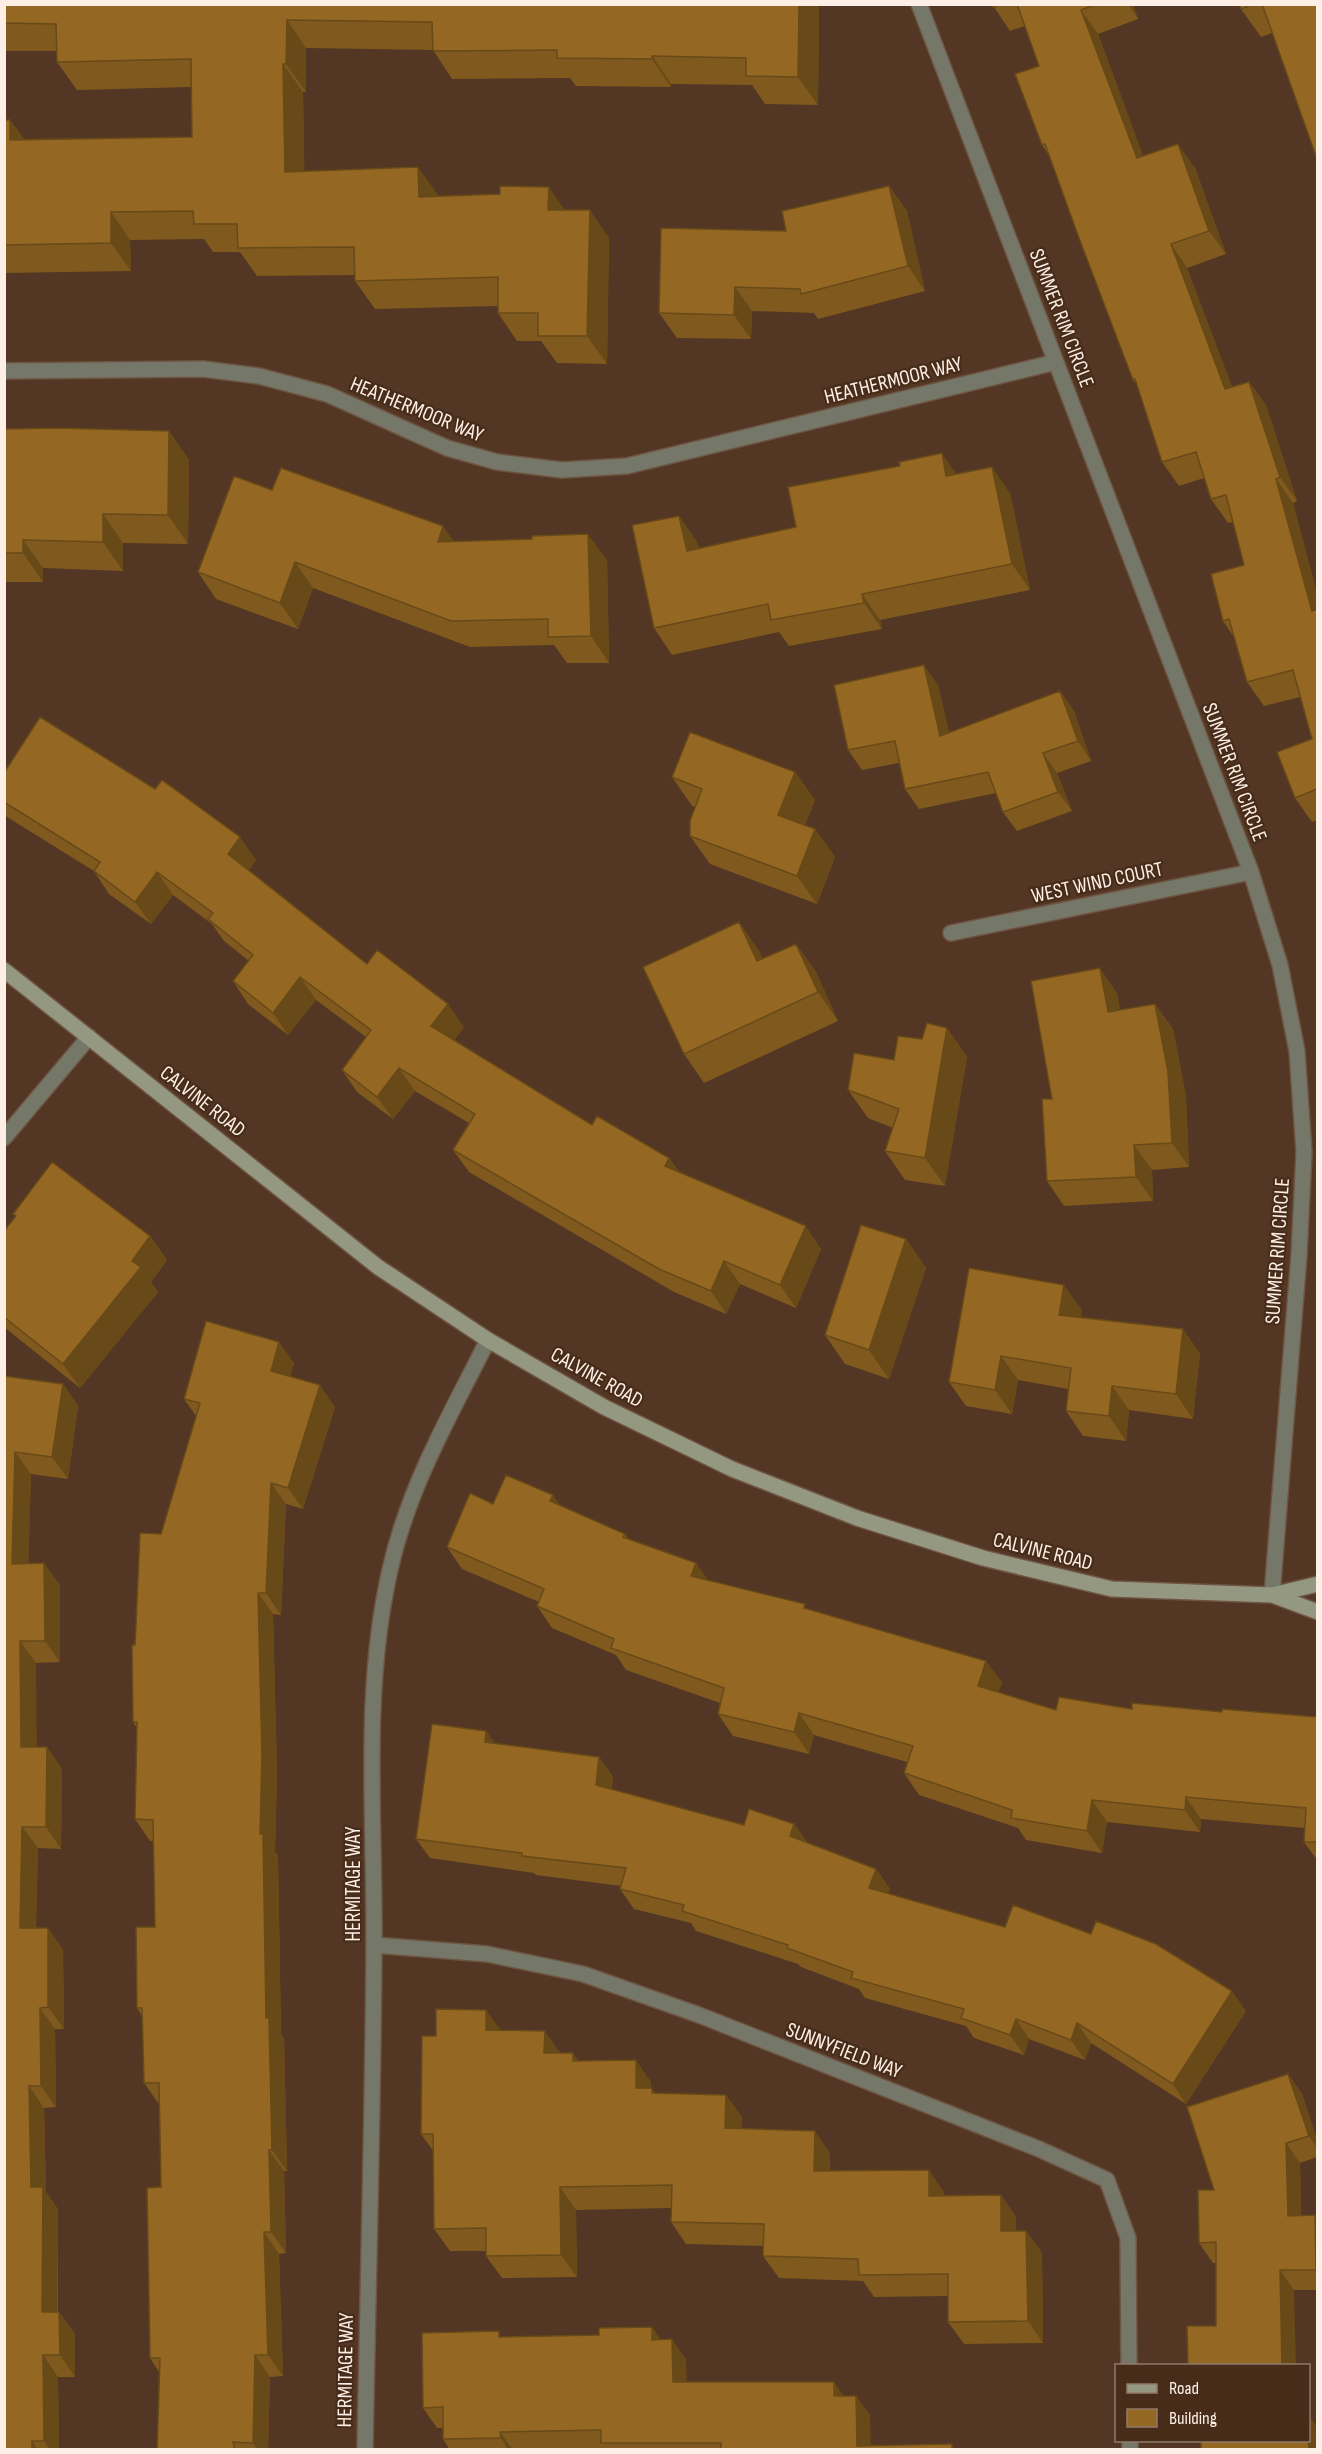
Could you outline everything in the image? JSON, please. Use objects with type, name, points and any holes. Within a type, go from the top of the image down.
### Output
[{"type":"street","name":"SUMMER RIM CIRCLE","points":[[919,4],[1251,872],[1280,965],[1297,1051],[1304,1152],[1299,1255],[1272,1595]]},
{"type":"street","name":"HEATHERMOOR WAY","points":[[4,371],[203,369],[259,376],[327,394],[447,448],[497,462],[562,470],[627,466],[1056,362]]},
{"type":"street","name":"WEST WIND COURT","points":[[951,933],[1251,872]]},
{"type":"street","name":"CALVINE ROAD","points":[[4,970],[378,1267],[488,1340],[604,1407],[732,1469],[857,1518],[982,1558],[1112,1590],[1272,1595],[1317,1584]]},
{"type":"street","points":[[4,1138],[88,1037]]},
{"type":"street","name":"HERMITAGE WAY","points":[[365,2450],[374,1945],[373,1719],[377,1648],[390,1570],[405,1516],[425,1463],[488,1340]]},
{"type":"street","name":"CALVINE ROAD","points":[[1272,1595],[1317,1612]]},
{"type":"street","name":"SUNNYFIELD WAY","points":[[374,1945],[487,1954],[583,1974],[699,2015],[1028,2144],[1107,2180],[1128,2238],[1129,2364]]},
{"type":"building","points":[[4,4],[799,4],[798,77],[746,76],[746,58],[652,56],[652,59],[557,58],[557,50],[433,51],[432,22],[287,20],[286,64],[283,64],[285,172],[418,167],[419,197],[500,194],[500,186],[549,187],[548,210],[590,210],[587,336],[538,336],[538,313],[498,313],[498,277],[355,281],[354,247],[238,248],[237,224],[194,224],[193,211],[111,212],[111,243],[4,245],[4,120],[10,120],[10,140],[192,137],[191,59],[57,62],[56,24],[4,23]]},
{"type":"building","points":[[1017,4],[1097,4],[1081,10],[1137,158],[1178,144],[1209,231],[1171,244],[1225,389],[1249,382],[1280,477],[1276,479],[1312,611],[1317,609],[1317,789],[1295,798],[1277,752],[1312,739],[1293,670],[1247,682],[1229,619],[1223,621],[1211,574],[1244,565],[1226,495],[1211,499],[1196,452],[1162,462],[1135,379],[1133,380],[1045,144],[1042,145],[1015,74],[1039,66]]},
{"type":"building","points":[[1239,4],[1253,4],[1241,9]]},
{"type":"building","points":[[1262,4],[1317,4],[1317,159]]},
{"type":"building","points":[[889,186],[908,266],[801,294],[800,289],[735,287],[734,315],[659,313],[661,228],[786,231],[782,211]]},
{"type":"building","points":[[4,429],[169,431],[168,515],[103,514],[103,542],[23,540],[23,553],[4,553]]},
{"type":"building","points":[[942,453],[946,476],[992,467],[1012,564],[862,594],[864,603],[771,620],[768,604],[654,628],[632,525],[679,516],[687,551],[796,527],[788,487],[900,466],[899,462]]},
{"type":"building","points":[[281,468],[443,526],[438,542],[532,539],[532,536],[588,534],[591,636],[548,637],[548,619],[451,621],[295,562],[280,603],[198,572],[234,476],[272,490]]},
{"type":"building","points":[[924,665],[940,736],[1060,691],[1078,741],[1043,753],[1058,792],[1003,812],[988,772],[905,789],[895,741],[848,750],[834,685]]},
{"type":"building","points":[[40,717],[155,789],[162,780],[240,837],[228,854],[367,964],[377,950],[448,1004],[431,1026],[592,1125],[597,1116],[669,1158],[665,1166],[806,1226],[780,1285],[724,1261],[711,1291],[659,1269],[453,1150],[475,1114],[399,1068],[377,1097],[342,1070],[371,1030],[300,977],[273,1013],[233,981],[253,955],[208,919],[213,913],[157,872],[135,902],[94,871],[100,862],[4,802],[4,773]]},
{"type":"building","points":[[690,732],[795,772],[778,815],[815,829],[797,876],[690,836],[690,821],[702,789],[672,777]]},
{"type":"building","points":[[739,922],[757,961],[796,944],[818,992],[684,1054],[643,967]]},
{"type":"building","points":[[1100,968],[1108,1012],[1155,1004],[1168,1072],[1172,1143],[1134,1145],[1136,1177],[1047,1181],[1042,1099],[1052,1099],[1031,981]]},
{"type":"building","points":[[927,1023],[947,1028],[925,1158],[885,1151],[899,1109],[848,1090],[854,1053],[894,1060],[898,1036],[922,1039]]},
{"type":"building","points":[[52,1162],[150,1236],[132,1261],[141,1267],[63,1364],[4,1317],[4,1231],[16,1216],[13,1214]]},
{"type":"building","points":[[861,1225],[906,1239],[869,1350],[825,1335]]},
{"type":"building","points":[[969,1268],[1064,1285],[1059,1315],[1183,1329],[1176,1394],[1112,1386],[1109,1416],[1066,1411],[1071,1368],[1001,1356],[995,1390],[949,1382]]},
{"type":"building","points":[[206,1321],[279,1342],[271,1371],[320,1385],[288,1488],[271,1483],[266,1593],[258,1593],[262,1755],[260,1834],[263,1834],[266,2018],[269,2018],[272,2150],[269,2150],[271,2232],[264,2232],[268,2355],[255,2355],[253,2443],[233,2442],[235,2450],[157,2450],[160,2358],[150,2358],[147,2188],[161,2187],[159,2083],[144,2083],[142,2008],[137,2008],[136,1927],[155,1927],[153,1820],[135,1819],[137,1722],[133,1722],[132,1645],[135,1645],[140,1533],[161,1534],[200,1403],[184,1399]]},
{"type":"building","points":[[4,1376],[63,1384],[52,1457],[15,1452],[12,1564],[44,1563],[45,1641],[20,1641],[21,1747],[47,1747],[46,1827],[22,1827],[20,1928],[48,1928],[48,2007],[40,2008],[41,2086],[29,2086],[31,2187],[43,2187],[42,2312],[59,2312],[60,2355],[43,2355],[44,2441],[32,2441],[32,2450],[4,2450]]},
{"type":"building","points":[[506,1475],[553,1495],[550,1501],[625,1534],[623,1537],[696,1563],[691,1576],[805,1604],[804,1608],[986,1661],[978,1686],[1056,1710],[1059,1697],[1132,1709],[1132,1703],[1222,1712],[1222,1709],[1317,1717],[1317,1842],[1304,1842],[1306,1808],[1186,1797],[1185,1810],[1092,1800],[1087,1831],[1011,1818],[1012,1810],[904,1773],[913,1746],[799,1713],[794,1732],[718,1714],[724,1688],[611,1648],[614,1639],[537,1606],[544,1589],[447,1547],[470,1493],[493,1504]]},
{"type":"building","points":[[432,1724],[486,1731],[485,1742],[599,1757],[596,1785],[744,1825],[749,1809],[794,1824],[790,1836],[876,1869],[869,1888],[1005,1927],[1013,1905],[1091,1934],[1096,1921],[1156,1944],[1232,1991],[1173,2084],[1077,2023],[1071,2040],[1016,2019],[1010,2035],[961,2018],[964,2009],[851,1978],[853,1972],[787,1948],[788,1945],[682,1911],[684,1905],[620,1889],[626,1868],[522,1856],[522,1853],[416,1839]]},
{"type":"building","points":[[436,2009],[486,2010],[486,2030],[545,2031],[544,2053],[573,2053],[573,2061],[636,2060],[636,2088],[652,2088],[652,2093],[726,2095],[725,2128],[815,2131],[814,2171],[929,2170],[929,2196],[1001,2195],[1001,2231],[1026,2231],[1028,2321],[948,2322],[948,2274],[859,2275],[858,2259],[763,2256],[764,2224],[671,2222],[672,2185],[560,2187],[561,2255],[486,2256],[486,2228],[434,2229],[433,2134],[421,2134],[422,2036],[436,2036]]},
{"type":"building","points":[[1288,2074],[1309,2136],[1286,2143],[1288,2216],[1315,2215],[1316,2270],[1280,2270],[1282,2364],[1188,2364],[1187,2326],[1216,2326],[1216,2242],[1199,2243],[1198,2190],[1214,2190],[1187,2107]]},
{"type":"building","points":[[652,2327],[652,2340],[672,2339],[673,2382],[834,2382],[834,2396],[856,2396],[857,2446],[952,2444],[952,2450],[721,2450],[721,2443],[601,2443],[601,2430],[500,2432],[501,2438],[443,2439],[443,2407],[423,2408],[422,2333],[499,2331],[499,2337],[599,2335],[599,2328]]},
{"type":"building","points":[[1201,2442],[1308,2442],[1309,2450],[1201,2450]]}]
